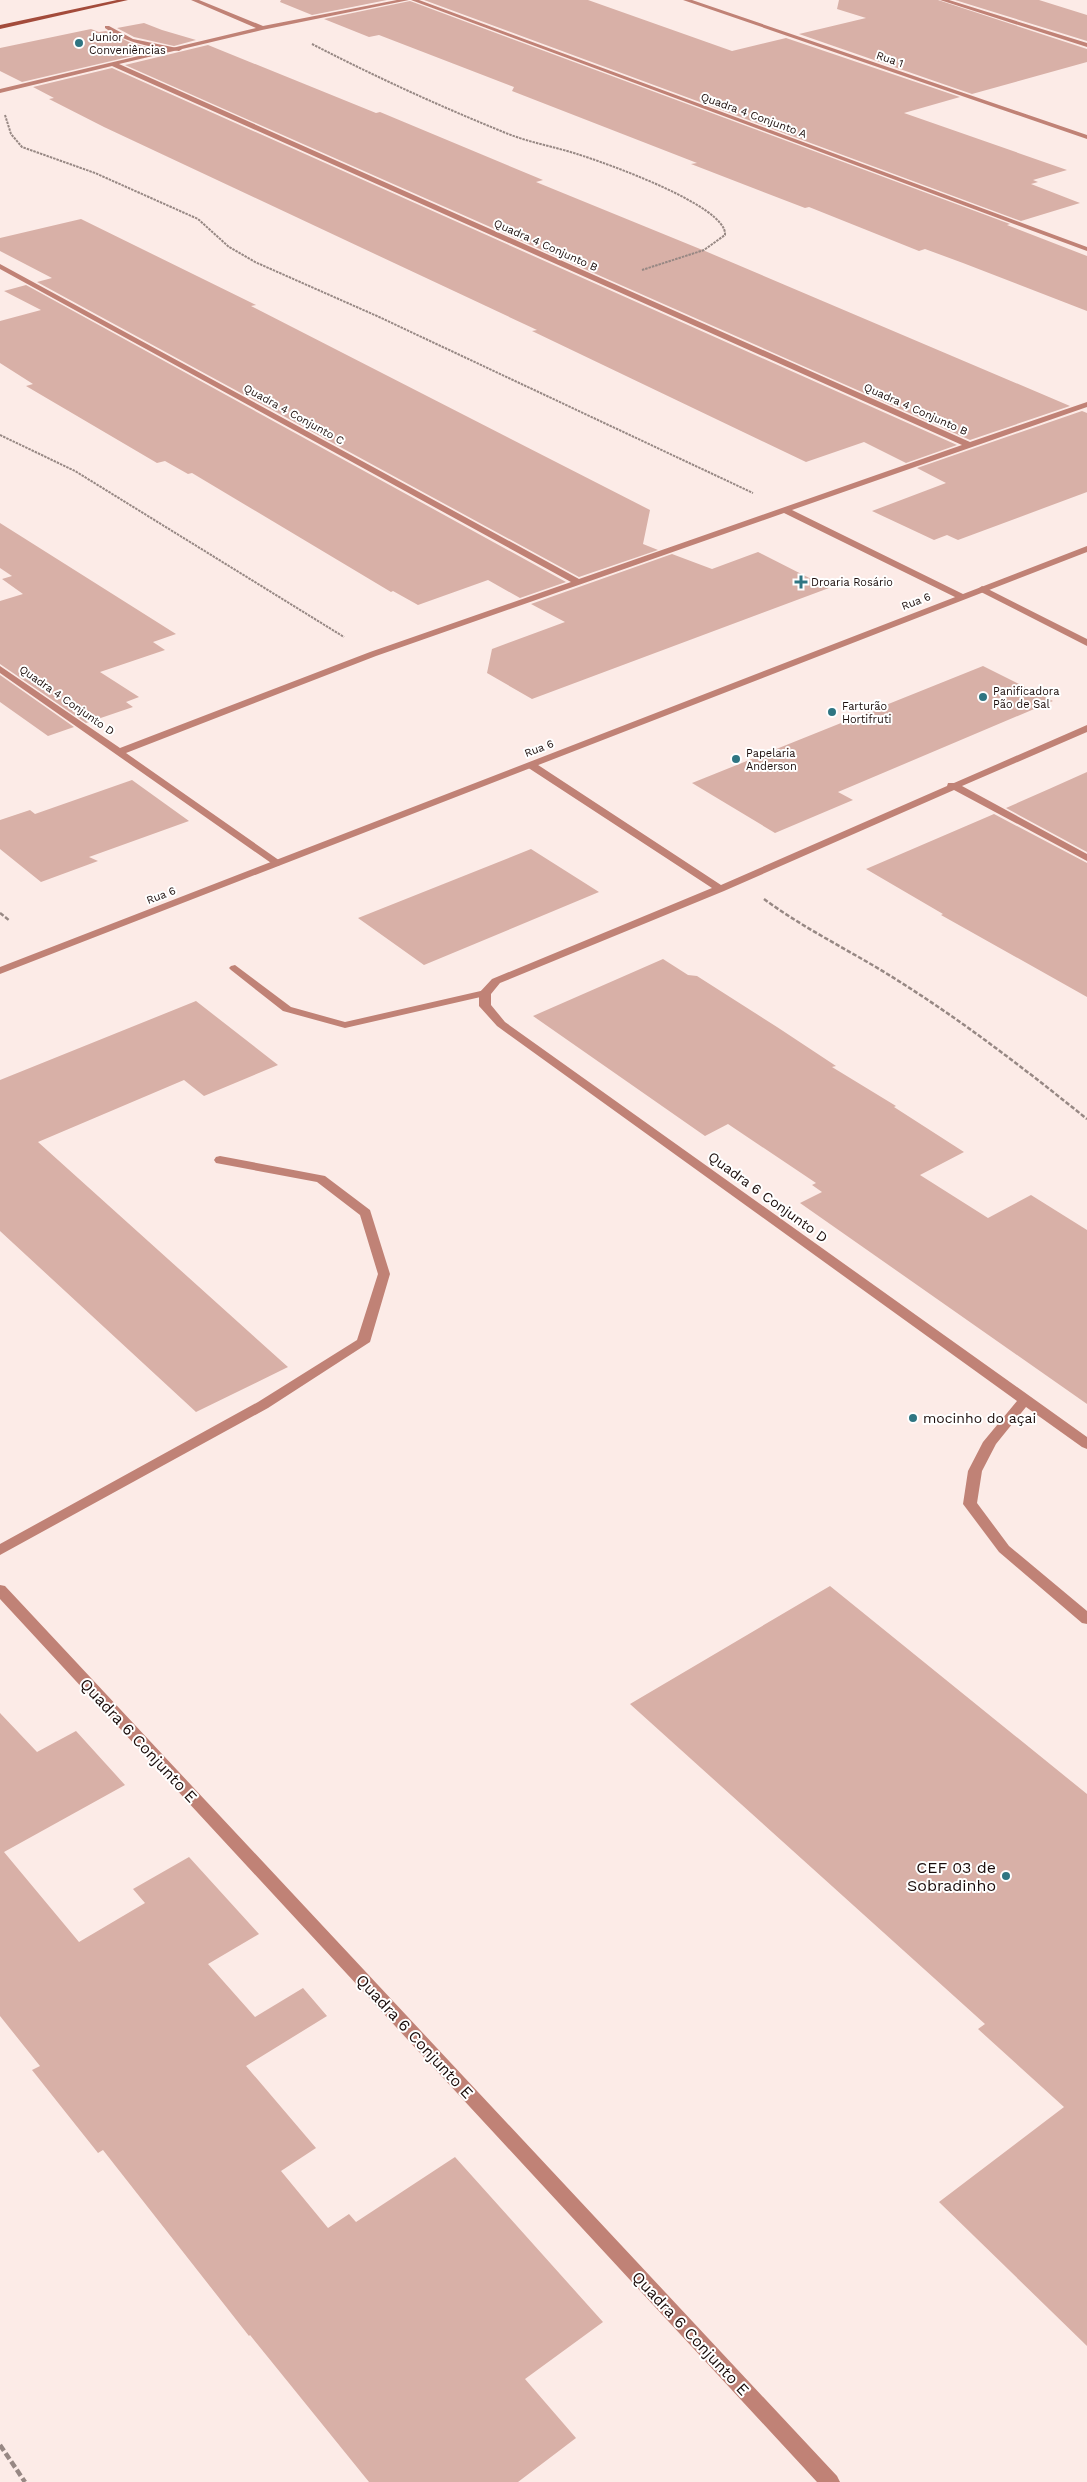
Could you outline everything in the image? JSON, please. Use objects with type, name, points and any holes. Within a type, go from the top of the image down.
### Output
[{"type":"main road","points":[[0,26],[125,0]]},
{"type":"street","points":[[194,0],[262,28]]},
{"type":"street","points":[[0,91],[115,65],[262,28],[406,0]]},
{"type":"street","name":"Quadra 4 Conjunto A","points":[[414,0],[1087,248]]},
{"type":"street","name":"Rua 1","points":[[686,0],[1087,137]]},
{"type":"street","points":[[943,0],[1087,45]]},
{"type":"street","points":[[107,27],[114,33],[138,42],[179,49]]},
{"type":"street","name":"Quadra 4 Conjunto B","points":[[115,65],[969,445]]},
{"type":"street","name":"Quadra 4 Conjunto C","points":[[0,267],[578,582]]},
{"type":"street","points":[[119,752],[373,654],[787,511],[1087,404]]},
{"type":"street","points":[[787,511],[962,597]]},
{"type":"street","name":"Rua 6","points":[[0,971],[1087,549]]},
{"type":"street","points":[[982,589],[1087,643]]},
{"type":"street","name":"Quadra 4 Conjunto D","points":[[0,669],[278,863]]},
{"type":"street","points":[[236,968],[287,1008],[345,1025],[485,993],[496,982],[526,968],[720,888],[952,785],[1087,728]]},
{"type":"street","points":[[531,765],[720,888]]},
{"type":"street","points":[[952,785],[1087,858]]},
{"type":"street","name":"Quadra 6 Conjunto D","points":[[485,993],[484,1006],[501,1024],[1087,1444]]},
{"type":"street","points":[[0,1550],[263,1405],[363,1342],[384,1274],[366,1214],[321,1179],[220,1160]]},
{"type":"street","points":[[1025,1400],[990,1442],[976,1471],[970,1504],[1004,1549],[1087,1619]]},
{"type":"street","name":"Quadra 6 Conjunto E","points":[[0,1590],[830,2482]]},
{"type":"path","points":[[276,26],[412,95],[520,139],[575,153],[632,173],[700,207],[719,220],[725,228],[726,235],[704,250],[603,282]]},
{"type":"path","points":[[6,115],[11,134],[22,147],[95,173],[198,219],[229,247],[255,262],[377,316],[725,479],[787,511]]},
{"type":"path","points":[[0,435],[75,471],[253,583],[373,654]]},
{"type":"path","points":[[738,880],[796,922],[897,980],[1000,1049],[1087,1119]]},
{"type":"path","points":[[0,913],[10,921]]},
{"type":"path","points":[[0,2445],[25,2482]]},
{"type":"building","points":[[281,0],[387,0],[312,15],[280,2]]},
{"type":"building","points":[[424,0],[588,0],[732,51],[786,38],[960,97],[904,113],[1067,170],[1033,180],[1038,182],[1031,184],[1080,203],[1021,221]]},
{"type":"building","points":[[839,0],[938,0],[1087,49],[1087,62],[972,94],[799,34],[866,18],[837,9]]},
{"type":"building","points":[[955,0],[1039,0],[1087,15],[1087,41]]},
{"type":"building","points":[[410,1],[1010,224],[1007,225],[1087,256],[1087,311],[925,249],[919,251],[809,207],[805,208],[691,164],[697,163],[512,91],[514,87],[379,35],[369,37],[324,19]]},
{"type":"building","points":[[144,23],[196,40],[174,46],[134,37],[117,28]]},
{"type":"building","points":[[91,29],[99,32],[106,31],[131,43],[158,50],[22,82],[0,71],[0,48]]},
{"type":"building","points":[[208,45],[376,113],[380,112],[543,180],[536,182],[705,251],[1070,406],[970,440],[125,65]]},
{"type":"building","points":[[112,68],[957,445],[906,463],[864,442],[806,462],[532,331],[537,330],[104,127],[49,99],[54,98],[33,87]]},
{"type":"building","points":[[81,219],[256,305],[251,306],[650,510],[643,544],[658,550],[579,577],[37,282],[52,278],[0,251],[0,238]]},
{"type":"building","points":[[26,285],[566,582],[520,598],[488,580],[418,605],[393,591],[391,592],[192,473],[188,474],[165,461],[157,463],[26,386],[33,384],[0,363],[0,321],[41,310],[4,291]]},
{"type":"building","points":[[1082,411],[1087,413],[1087,492],[958,540],[947,535],[934,540],[872,511],[946,483],[917,468]]},
{"type":"building","points":[[0,523],[176,634],[153,642],[165,650],[100,672],[139,697],[126,702],[133,707],[86,723],[0,664],[0,601],[23,594],[2,579],[12,576],[0,568]]},
{"type":"building","points":[[758,552],[829,588],[532,699],[487,673],[492,649],[565,622],[531,604],[672,554],[712,569]]},
{"type":"building","points":[[983,666],[1053,701],[838,792],[853,800],[775,833],[692,783]]},
{"type":"building","points":[[0,675],[74,727],[48,736],[0,702]]},
{"type":"building","points":[[1087,772],[1087,852],[1006,808],[1049,789]]},
{"type":"building","points":[[132,780],[189,821],[89,857],[98,861],[41,882],[0,849],[0,820],[30,810],[35,814]]},
{"type":"building","points":[[994,814],[1087,863],[1087,997],[941,915],[943,914],[866,869]]},
{"type":"building","points":[[531,849],[599,892],[424,965],[358,918]]},
{"type":"building","points":[[663,959],[688,975],[697,976],[777,1027],[836,1066],[832,1067],[896,1106],[894,1107],[964,1152],[920,1175],[988,1218],[1031,1195],[1087,1230],[1087,1404],[800,1203],[822,1192],[812,1185],[816,1183],[728,1124],[705,1136],[533,1016]]},
{"type":"building","points":[[196,1001],[278,1065],[204,1096],[184,1080],[38,1142],[288,1367],[196,1412],[0,1231],[0,1080]]},
{"type":"building","points":[[830,1586],[1087,1794],[1087,2346],[939,2202],[1064,2107],[978,2029],[985,2024],[630,1704]]},
{"type":"building","points":[[0,1713],[37,1752],[76,1731],[125,1785],[4,1852],[79,1942],[145,1903],[133,1889],[189,1857],[259,1934],[208,1964],[255,2017],[303,1988],[327,2016],[246,2066],[316,2148],[281,2171],[328,2228],[349,2214],[356,2222],[455,2157],[603,2322],[525,2379],[576,2438],[518,2482],[369,2482],[249,2336],[103,2150],[98,2153],[32,2070],[40,2066],[0,2016]]},
{"type":"place","name":"Junior Conveniências","points":[[79,43]]},
{"type":"place","name":"Droaria Rosário","points":[[801,582]]},
{"type":"place","name":"Panificadora Pão de Sal","points":[[983,697]]},
{"type":"place","name":"Farturão Hortifruti","points":[[832,712]]},
{"type":"place","name":"Papelaria Anderson","points":[[736,759]]},
{"type":"place","name":"mocinho do açai","points":[[913,1418]]},
{"type":"place","name":"CEF 03 de Sobradinho","points":[[1006,1876]]}]
